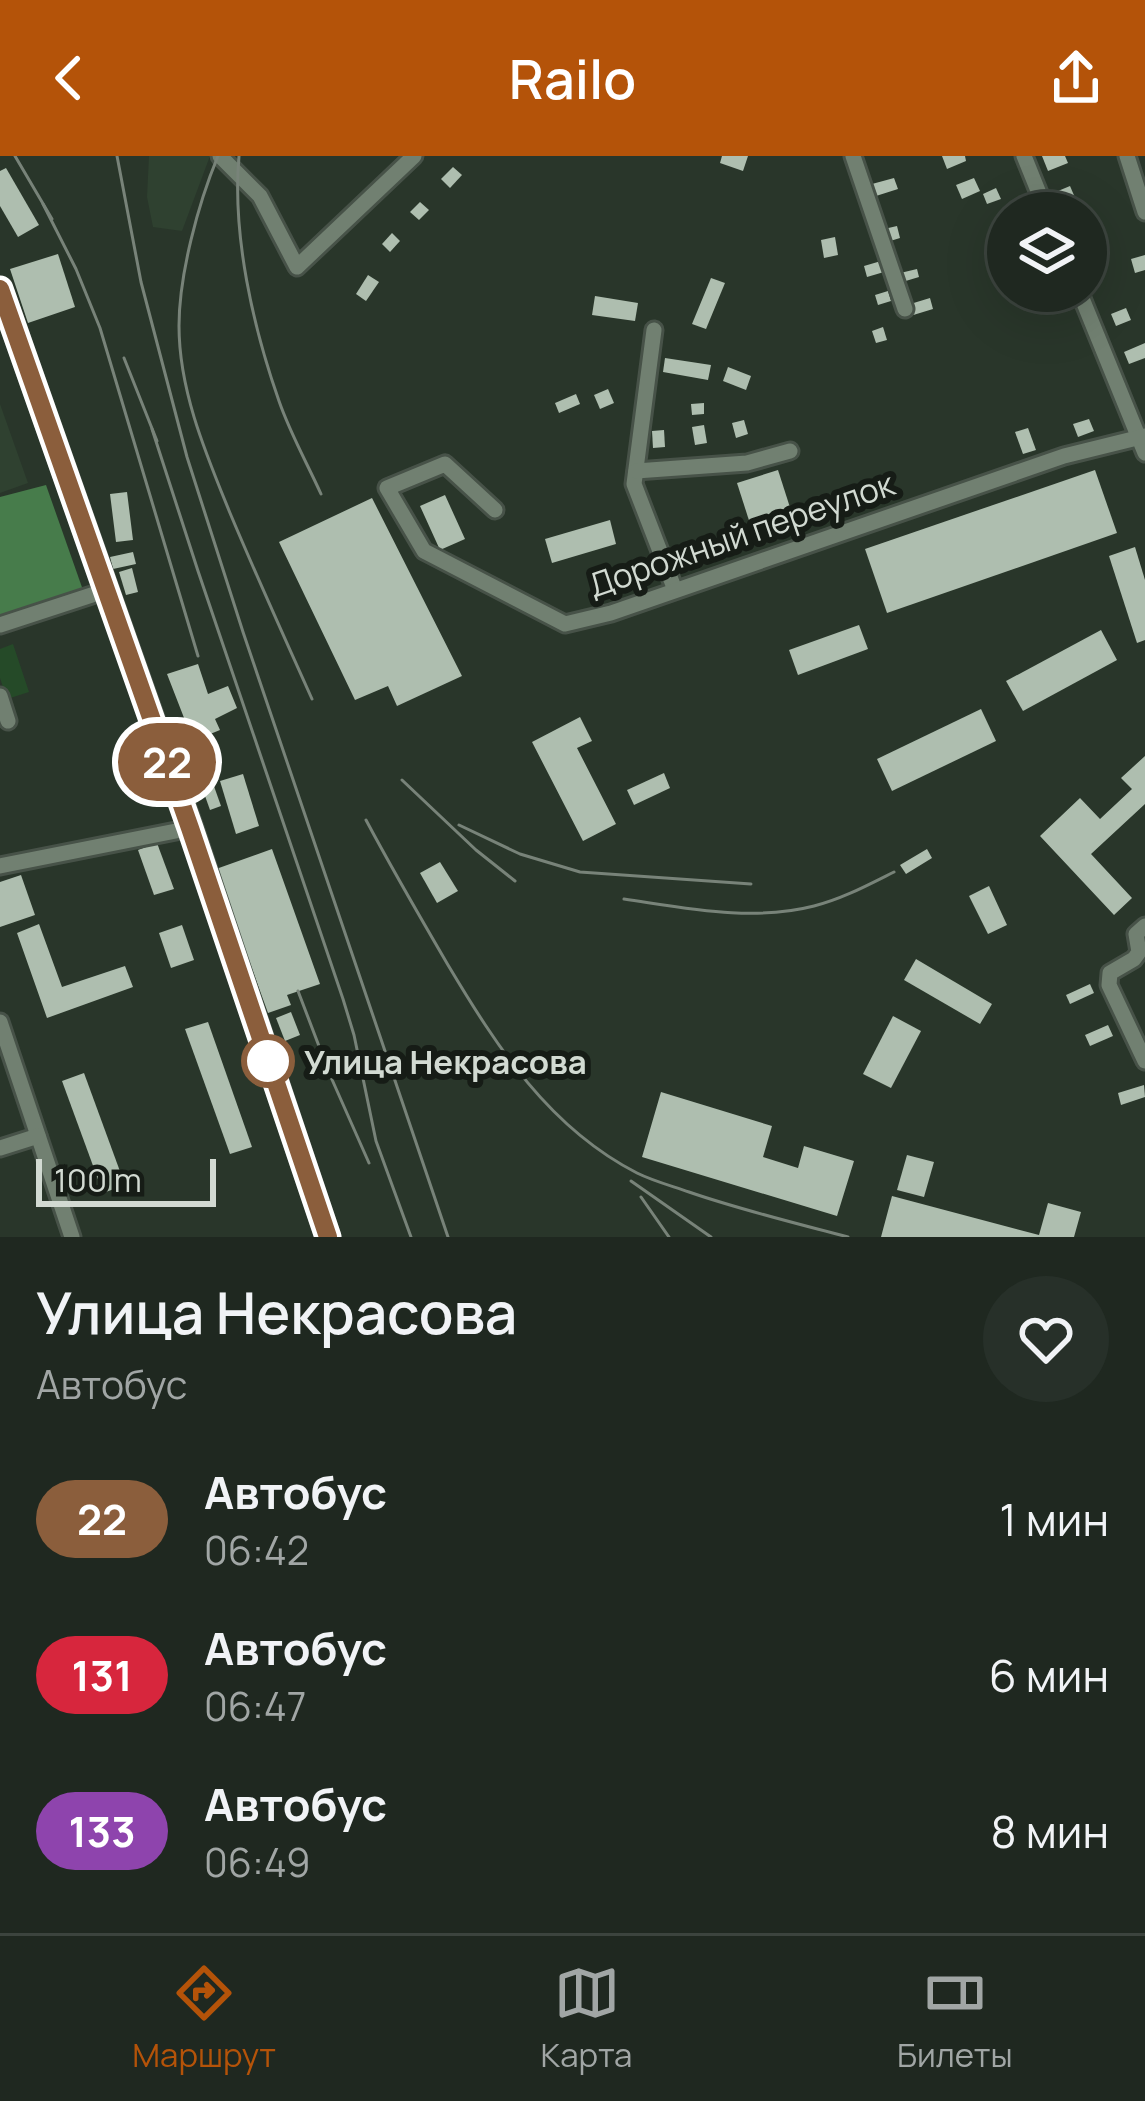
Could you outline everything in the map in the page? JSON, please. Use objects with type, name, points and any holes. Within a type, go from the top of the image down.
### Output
[{"type":"main road","points":[[0,289],[328,1237]]},
{"type":"street","points":[[220,156],[260,196],[297,267],[414,156]]},
{"type":"street","points":[[853,156],[905,309]]},
{"type":"street","points":[[1024,156],[1039,192]]},
{"type":"street","points":[[1127,156],[1145,212]]},
{"type":"street","points":[[1088,312],[1143,442]]},
{"type":"street","points":[[654,330],[634,484],[675,590]]},
{"type":"street","name":"Дорожный переулок","points":[[495,510],[445,464],[387,488],[424,551],[565,624],[611,613],[1064,456],[1143,442]]},
{"type":"street","points":[[636,471],[747,463],[790,451]]},
{"type":"street","points":[[0,625],[107,590]]},
{"type":"street","points":[[0,696],[8,722]]},
{"type":"street","points":[[0,866],[190,828]]},
{"type":"street","points":[[1140,930],[1139,952],[1110,973],[1108,985],[1145,1061]]},
{"type":"street","points":[[0,1022],[72,1237]]},
{"type":"street","points":[[0,1148],[38,1136]]},
{"type":"shaded area","points":[[149,156],[210,156],[182,231],[153,227],[147,197]]},
{"type":"shaded area","points":[[0,404],[28,483],[0,493]]},
{"type":"green space","points":[[46,485],[84,593],[0,618],[0,497]]},
{"type":"green space","points":[[13,644],[29,692],[7,699],[0,678],[0,649]]},
{"type":"building","points":[[722,156],[748,156],[743,171],[720,163]]},
{"type":"building","points":[[942,156],[965,156],[966,161],[947,169]]},
{"type":"building","points":[[1042,156],[1065,156],[1068,163],[1048,171]]},
{"type":"building","points":[[453,167],[462,175],[450,188],[441,179]]},
{"type":"building","points":[[6,168],[39,225],[18,237],[0,206],[0,171]]},
{"type":"building","points":[[894,178],[898,189],[876,196],[872,184]]},
{"type":"building","points":[[974,178],[980,191],[962,199],[956,185]]},
{"type":"building","points":[[420,202],[429,210],[419,220],[410,212]]},
{"type":"building","points":[[897,226],[900,238],[887,242],[884,229]]},
{"type":"building","points":[[392,233],[400,241],[390,252],[382,244]]},
{"type":"building","points":[[835,237],[838,255],[824,258],[821,240]]},
{"type":"building","points":[[58,254],[75,307],[28,323],[10,269]]},
{"type":"building","points":[[1145,255],[1145,270],[1135,273],[1131,259]]},
{"type":"building","points":[[881,261],[884,272],[867,277],[864,266]]},
{"type":"building","points":[[917,269],[919,277],[899,283],[896,274]]},
{"type":"building","points":[[368,275],[379,282],[366,301],[356,294]]},
{"type":"building","points":[[711,278],[725,283],[706,329],[692,324]]},
{"type":"building","points":[[888,291],[891,301],[878,305],[875,295]]},
{"type":"building","points":[[595,296],[638,303],[635,321],[592,315]]},
{"type":"building","points":[[930,298],[933,309],[910,316],[907,305]]},
{"type":"building","points":[[1126,308],[1131,320],[1116,326],[1111,314]]},
{"type":"building","points":[[883,327],[887,340],[876,343],[872,331]]},
{"type":"building","points":[[1145,343],[1145,358],[1129,364],[1124,352]]},
{"type":"building","points":[[665,358],[711,365],[708,380],[663,372]]},
{"type":"building","points":[[728,367],[751,376],[746,390],[723,381]]},
{"type":"building","points":[[608,389],[614,403],[600,409],[594,395]]},
{"type":"building","points":[[576,394],[580,404],[559,413],[555,403]]},
{"type":"building","points":[[704,403],[704,414],[692,415],[691,404]]},
{"type":"building","points":[[1089,419],[1094,431],[1078,437],[1073,424]]},
{"type":"building","points":[[744,420],[748,434],[736,438],[732,423]]},
{"type":"building","points":[[704,425],[707,443],[695,445],[692,427]]},
{"type":"building","points":[[1028,428],[1036,450],[1023,454],[1015,432]]},
{"type":"building","points":[[664,430],[665,447],[653,448],[652,431]]},
{"type":"building","points":[[778,470],[795,523],[754,536],[737,483]]},
{"type":"building","points":[[1095,470],[1117,533],[887,613],[865,549]]},
{"type":"building","points":[[869,484],[875,501],[863,505],[857,488]]},
{"type":"building","points":[[127,492],[133,540],[116,542],[110,494]]},
{"type":"building","points":[[445,495],[465,539],[440,550],[420,506]]},
{"type":"building","points":[[372,498],[462,676],[397,706],[388,686],[355,700],[279,542]]},
{"type":"building","points":[[610,520],[616,544],[552,563],[545,539]]},
{"type":"building","points":[[1135,547],[1145,580],[1145,640],[1137,643],[1109,556]]},
{"type":"building","points":[[133,552],[136,564],[113,569],[110,557]]},
{"type":"building","points":[[132,568],[138,592],[126,595],[119,572]]},
{"type":"building","points":[[859,625],[868,649],[798,675],[789,650]]},
{"type":"building","points":[[1101,630],[1117,660],[1023,711],[1006,681]]},
{"type":"building","points":[[198,664],[208,694],[228,686],[237,708],[215,719],[220,730],[193,741],[167,674]]},
{"type":"building","points":[[981,709],[996,741],[892,791],[877,759]]},
{"type":"building","points":[[580,717],[592,741],[577,748],[616,824],[583,841],[532,742]]},
{"type":"building","points":[[1145,756],[1145,804],[1091,854],[1132,898],[1114,915],[1040,836],[1080,798],[1100,819],[1132,789],[1121,778]]},
{"type":"building","points":[[204,758],[221,806],[210,810],[193,762]]},
{"type":"building","points":[[664,773],[670,788],[634,805],[627,790]]},
{"type":"building","points":[[243,774],[259,826],[236,834],[220,781]]},
{"type":"building","points":[[157,843],[174,889],[154,895],[138,850]]},
{"type":"building","points":[[272,849],[320,984],[287,995],[291,1005],[268,1013],[216,869]]},
{"type":"building","points":[[927,849],[932,858],[906,874],[900,865]]},
{"type":"building","points":[[440,862],[458,891],[437,903],[420,873]]},
{"type":"building","points":[[21,875],[35,915],[0,927],[0,882]]},
{"type":"building","points":[[989,886],[1007,925],[988,934],[969,896]]},
{"type":"building","points":[[39,924],[62,987],[125,966],[133,987],[47,1018],[17,933]]},
{"type":"building","points":[[182,925],[194,960],[171,968],[159,933]]},
{"type":"building","points":[[916,959],[992,1004],[980,1024],[904,980]]},
{"type":"building","points":[[1090,984],[1094,993],[1070,1004],[1066,995]]},
{"type":"building","points":[[291,1012],[300,1035],[285,1041],[276,1018]]},
{"type":"building","points":[[893,1016],[921,1031],[891,1088],[863,1074]]},
{"type":"building","points":[[208,1022],[252,1147],[230,1154],[185,1029]]},
{"type":"building","points":[[1108,1025],[1113,1036],[1090,1046],[1085,1035]]},
{"type":"building","points":[[84,1073],[125,1185],[103,1193],[62,1081]]},
{"type":"building","points":[[1144,1085],[1145,1097],[1121,1105],[1118,1093]]},
{"type":"building","points":[[661,1092],[772,1126],[763,1157],[798,1168],[804,1146],[854,1161],[837,1216],[642,1157]]},
{"type":"building","points":[[907,1155],[934,1162],[924,1197],[897,1190]]},
{"type":"building","points":[[892,1196],[1039,1235],[1048,1203],[1081,1212],[1074,1237],[881,1237]]},
{"type":"railway","points":[[15,156],[52,219]]},
{"type":"railway","points":[[117,156],[141,282],[187,457],[448,1237]]},
{"type":"railway","points":[[218,156],[197,217],[182,285],[179,326],[184,374],[212,468],[312,699]]},
{"type":"railway","points":[[239,156],[239,217],[253,312],[283,413],[321,494]]},
{"type":"railway","points":[[43,204],[100,328],[198,656]]},
{"type":"railway","points":[[124,358],[157,441]]},
{"type":"railway","points":[[152,429],[343,999],[376,1141],[411,1237]]},
{"type":"railway","points":[[402,780],[515,881]]},
{"type":"railway","points":[[366,820],[486,1026],[528,1083],[577,1133],[649,1178],[848,1237]]},
{"type":"railway","points":[[459,825],[520,854],[580,872],[751,884]]},
{"type":"railway","points":[[624,899],[719,912],[791,911],[835,900],[894,872]]},
{"type":"railway","points":[[298,991],[369,1163]]},
{"type":"railway","points":[[631,1181],[711,1237]]},
{"type":"railway","points":[[641,1197],[669,1237]]},
{"type":"bus line","name":"22","points":[[0,289],[328,1237]]},
{"type":"place","name":"Улица Некрасова","points":[[268,1061]]}]
